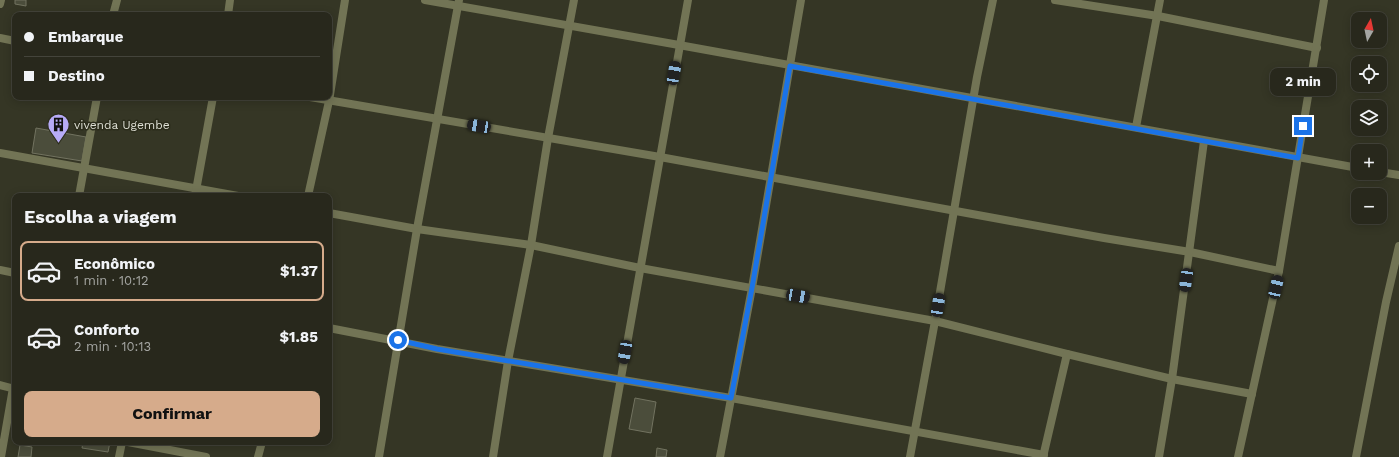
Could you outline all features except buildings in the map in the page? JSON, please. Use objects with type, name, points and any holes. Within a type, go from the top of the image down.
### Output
[{"type":"street","points":[[0,4],[1,0]]},
{"type":"street","points":[[115,12],[117,0]]},
{"type":"street","points":[[228,12],[230,0]]},
{"type":"street","points":[[332,82],[345,0]]},
{"type":"street","points":[[425,0],[458,3],[569,26],[1351,167]]},
{"type":"street","points":[[493,457],[508,361],[531,245],[548,138],[574,0]]},
{"type":"street","points":[[607,457],[688,0]]},
{"type":"street","points":[[720,457],[752,288],[801,0]]},
{"type":"street","points":[[910,457],[993,0]]},
{"type":"street","points":[[1055,0],[1158,16],[1316,48]]},
{"type":"street","points":[[1136,127],[1160,0]]},
{"type":"street","points":[[1238,457],[1279,271],[1324,0]]},
{"type":"street","points":[[379,457],[417,229],[458,3]]},
{"type":"street","points":[[0,38],[12,40]]},
{"type":"street","points":[[80,193],[96,100]]},
{"type":"street","points":[[196,192],[212,100]]},
{"type":"street","points":[[324,100],[660,157],[954,211],[1190,252],[1279,271]]},
{"type":"street","points":[[309,193],[329,101]]},
{"type":"street","points":[[1159,457],[1172,379],[1204,140]]},
{"type":"street","points":[[0,153],[84,168],[206,193]]},
{"type":"street","points":[[1387,173],[1399,175]]},
{"type":"street","points":[[332,214],[417,229],[531,245],[640,268],[935,321],[1172,379],[1252,394]]},
{"type":"street","points":[[1356,457],[1386,302],[1399,246]]},
{"type":"street","points":[[0,270],[12,272]]},
{"type":"street","points":[[332,329],[398,340],[437,349],[731,398],[1043,456],[1067,354]]},
{"type":"street","points":[[0,385],[12,388]]},
{"type":"street","points":[[1,457],[12,399]]},
{"type":"street","points":[[119,457],[121,445]]},
{"type":"street","points":[[144,445],[206,457]]},
{"type":"street","points":[[258,457],[261,445]]},
{"type":"place","name":"vivenda Ugembe","points":[[59,144]]},
{"type":"route","points":[[398,340],[437,349],[731,398],[752,288],[790,66],[974,98],[1298,158],[1303,126]]}]
